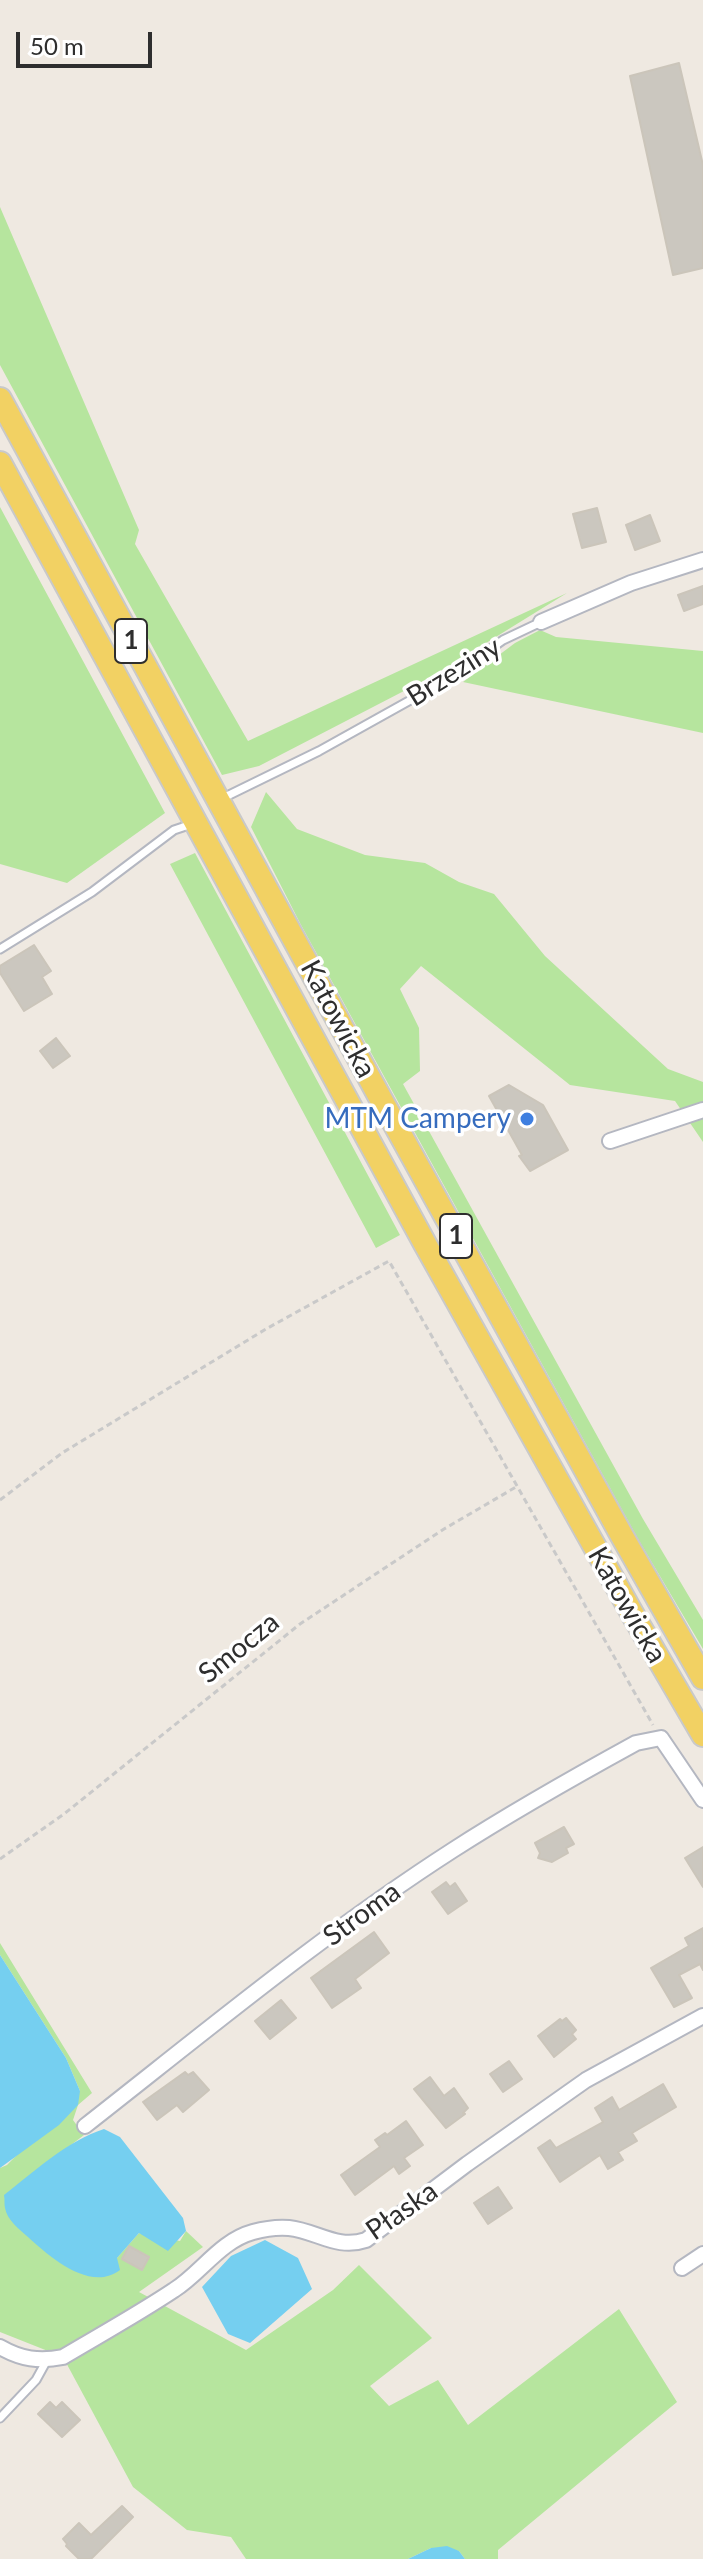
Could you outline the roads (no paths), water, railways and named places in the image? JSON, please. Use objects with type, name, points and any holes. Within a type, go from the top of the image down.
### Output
[{"type":"main road","name":"Katowicka","points":[[0,399],[598,1495],[703,1678]]},
{"type":"main road","name":"Katowicka","points":[[0,463],[424,1242],[703,1735]]},
{"type":"street","name":"Brzeziny","points":[[541,622],[631,583],[703,560]]},
{"type":"street","points":[[610,1141],[703,1110]]},
{"type":"street","name":"Stroma","points":[[85,2126],[268,1982],[453,1849],[636,1743],[661,1738],[703,1800]]},
{"type":"street","name":"Płaska","points":[[47,2360],[63,2357],[175,2290],[236,2239],[251,2233],[291,2228],[343,2243],[354,2244],[366,2240],[586,2080],[703,2016]]},
{"type":"street","points":[[682,2268],[703,2254]]},
{"type":"street","points":[[0,2347],[23,2358],[47,2360]]},
{"type":"lane","name":"Brzeziny","points":[[213,791],[227,796],[319,751],[450,678],[503,640],[541,622]]},
{"type":"lane","points":[[0,949],[92,892],[174,830],[197,825]]},
{"type":"lane","points":[[0,2418],[36,2380],[47,2360]]},
{"type":"water","points":[[0,1955],[66,2058],[80,2091],[78,2105],[59,2125],[0,2168]]},
{"type":"water","points":[[104,2129],[120,2137],[183,2218],[186,2231],[168,2251],[139,2233],[117,2258],[120,2270],[96,2277],[83,2275],[58,2262],[21,2231],[6,2212],[4,2195],[64,2149]]},
{"type":"water","points":[[265,2240],[298,2258],[312,2289],[250,2343],[228,2334],[202,2287],[231,2256]]},
{"type":"water","points":[[447,2546],[459,2551],[465,2559],[408,2559],[431,2548]]},
{"type":"place","name":"MTM Campery","points":[[527,1119]]}]
